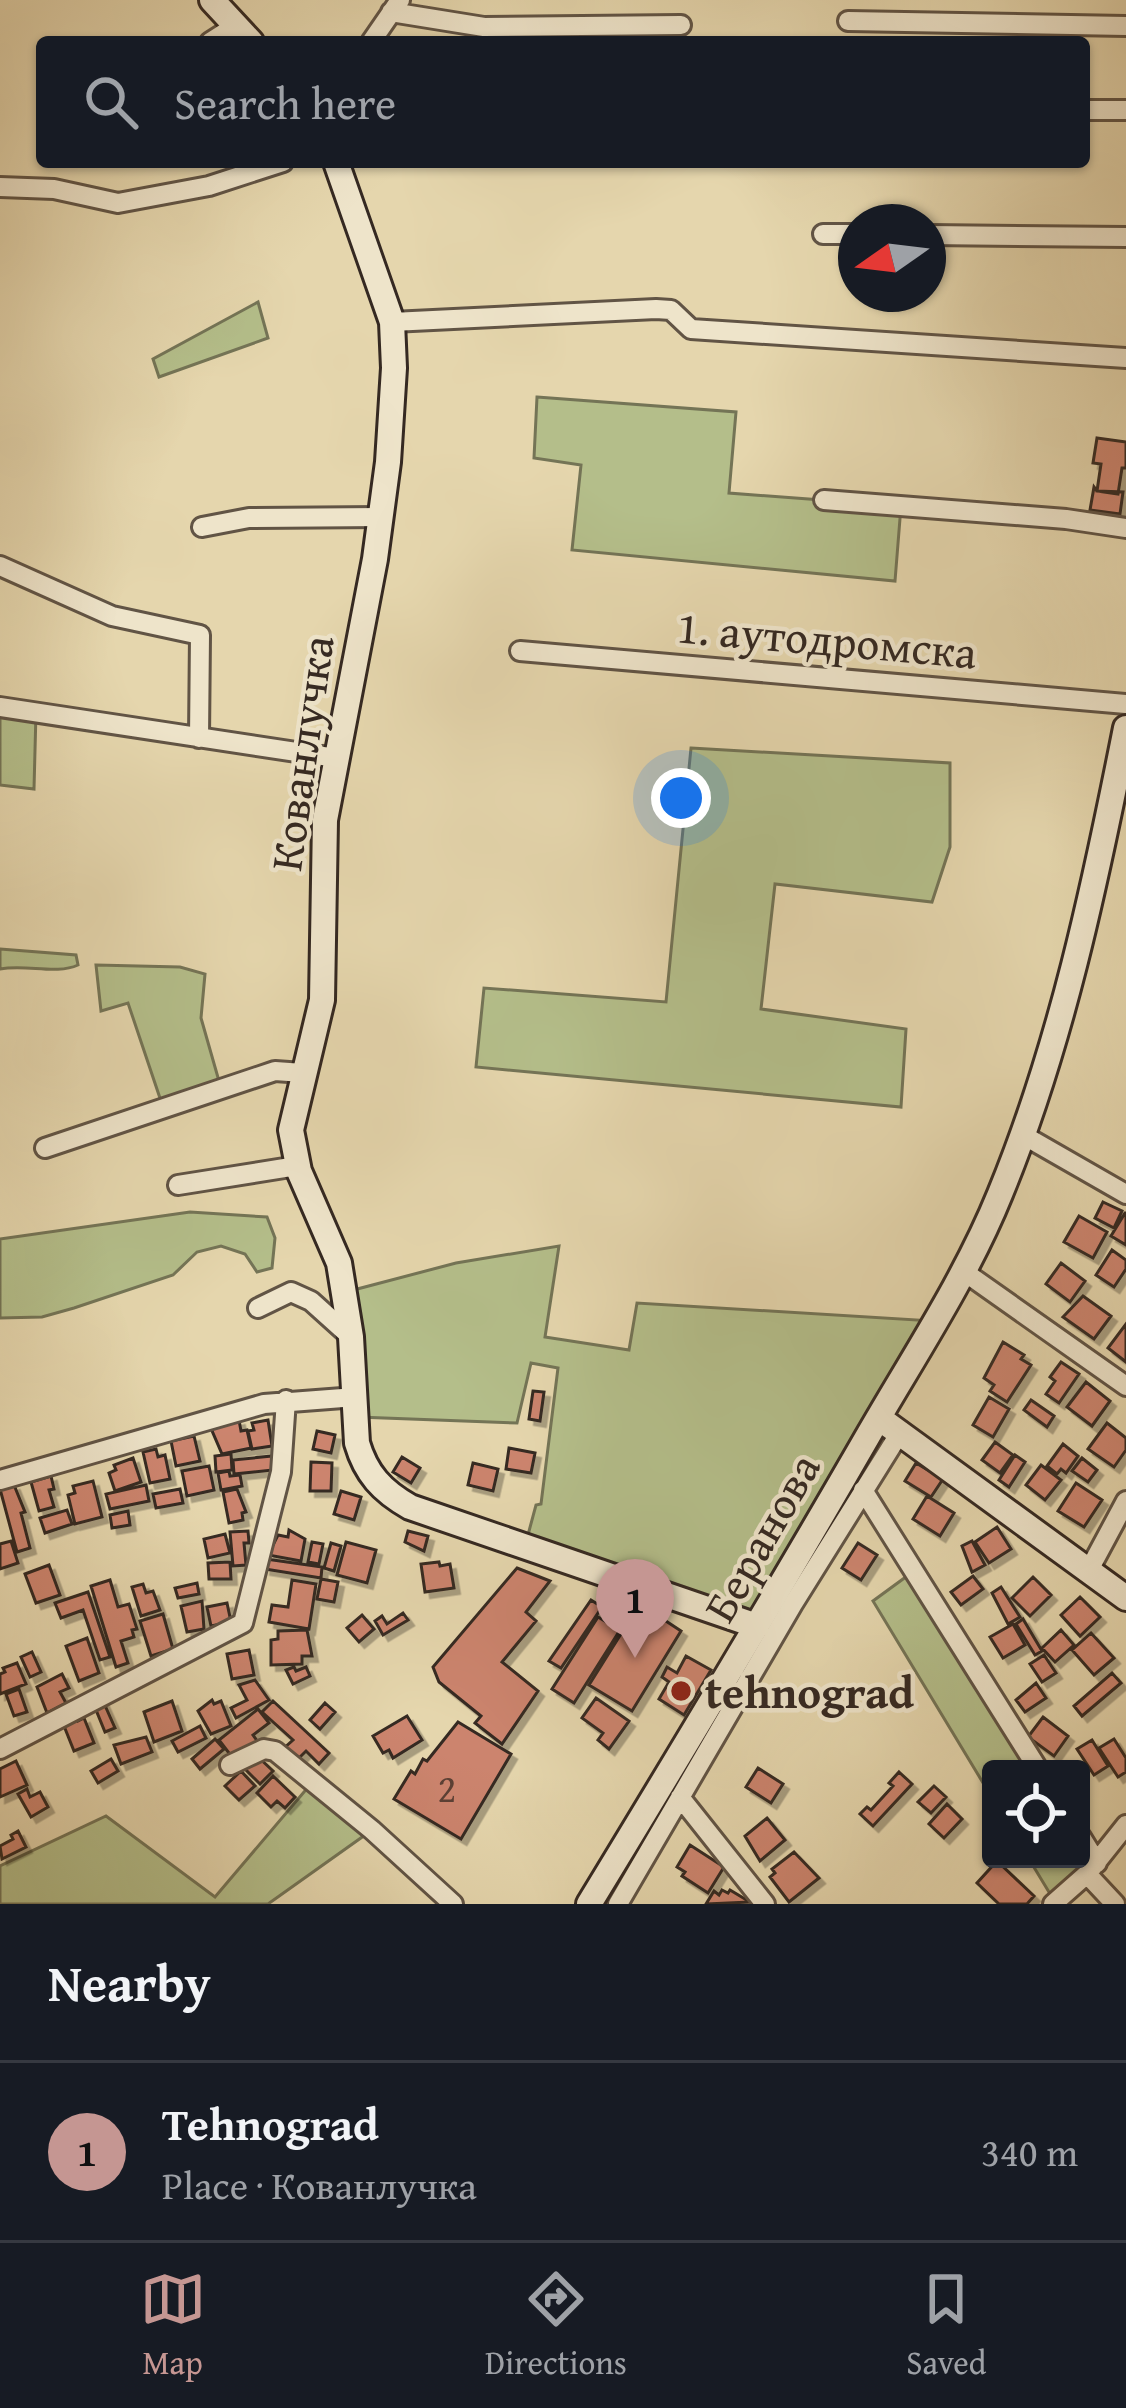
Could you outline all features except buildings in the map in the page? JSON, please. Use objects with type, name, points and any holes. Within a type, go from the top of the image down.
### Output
[{"type":"street","points":[[212,0],[243,34]]},
{"type":"street","points":[[375,36],[396,6],[484,27],[681,25]]},
{"type":"street","points":[[848,21],[1126,26]]},
{"type":"street","points":[[1090,110],[1126,110]]},
{"type":"street","points":[[0,187],[54,190],[118,202],[209,186],[264,168]]},
{"type":"street","name":"Кованлучка","points":[[338,168],[392,322],[394,368],[381,517],[325,820],[322,1000],[291,1130],[297,1166],[340,1263],[351,1336],[357,1442],[367,1472],[410,1507],[757,1627]]},
{"type":"street","points":[[824,234],[838,234]]},
{"type":"street","points":[[946,235],[1126,237]]},
{"type":"street","points":[[392,322],[656,309],[671,310],[692,329],[1126,358]]},
{"type":"street","points":[[824,500],[1126,528]]},
{"type":"street","points":[[202,527],[249,518],[381,517]]},
{"type":"street","points":[[0,566],[112,616],[200,635],[199,738]]},
{"type":"street","name":"1. аутодромска","points":[[520,651],[1126,704]]},
{"type":"street","points":[[0,707],[336,758]]},
{"type":"street","name":"Беранова","points":[[590,1904],[879,1418],[998,1198],[1023,1135],[1118,807],[1126,728]]},
{"type":"street","points":[[45,1148],[275,1071],[303,1073]]},
{"type":"street","points":[[1023,1135],[1126,1194]]},
{"type":"street","points":[[178,1185],[297,1166]]},
{"type":"street","points":[[962,1271],[1126,1386]]},
{"type":"street","points":[[258,1308],[292,1292],[311,1301],[351,1336]]},
{"type":"street","points":[[0,1480],[286,1400],[356,1396]]},
{"type":"street","points":[[0,1749],[243,1623],[281,1472],[286,1400]]},
{"type":"street","points":[[879,1418],[1126,1598]]},
{"type":"street","name":"Беранова","points":[[618,1904],[901,1431]]},
{"type":"street","points":[[863,1490],[1032,1760]]},
{"type":"street","points":[[1089,1570],[1126,1501]]},
{"type":"street","points":[[230,1765],[264,1749],[274,1751],[453,1904]]},
{"type":"street","points":[[680,1797],[765,1904]]},
{"type":"street","points":[[1053,1904],[1092,1868],[1126,1825]]},
{"type":"street","points":[[1090,1862],[1115,1904]]},
{"type":"green space","points":[[258,302],[268,338],[159,377],[153,359]]},
{"type":"green space","points":[[537,397],[736,412],[729,493],[901,506],[895,581],[572,550],[581,465],[534,458]]},
{"type":"green space","points":[[0,707],[36,712],[34,789],[0,785]]},
{"type":"green space","points":[[691,748],[950,763],[950,847],[932,902],[775,884],[761,1009],[906,1029],[901,1107],[476,1067],[484,988],[666,1002]]},
{"type":"green space","points":[[0,949],[76,955],[78,965],[0,969]]},
{"type":"green space","points":[[96,965],[180,967],[205,974],[201,1018],[221,1088],[163,1107],[128,1003],[101,1011]]},
{"type":"green space","points":[[190,1212],[267,1217],[275,1238],[272,1268],[257,1272],[245,1254],[221,1246],[197,1252],[173,1275],[74,1308],[42,1317],[0,1318],[0,1239]]},
{"type":"green space","points":[[559,1246],[545,1337],[629,1350],[637,1303],[934,1321],[757,1626],[525,1546],[536,1505],[541,1504],[558,1368],[531,1363],[517,1423],[358,1417],[346,1292],[456,1263]]},
{"type":"green space","points":[[914,1571],[1032,1760],[982,1760],[982,1781],[873,1601]]},
{"type":"green space","points":[[315,1779],[372,1830],[268,1904],[0,1904],[0,1866],[106,1816],[215,1897]]},
{"type":"green space","points":[[1090,1852],[1097,1863],[1055,1902],[1034,1868],[1090,1868]]},
{"type":"place","name":"Tehnograd","points":[[635,1658]]},
{"type":"place","name":"tehnograd","points":[[681,1691]]}]
